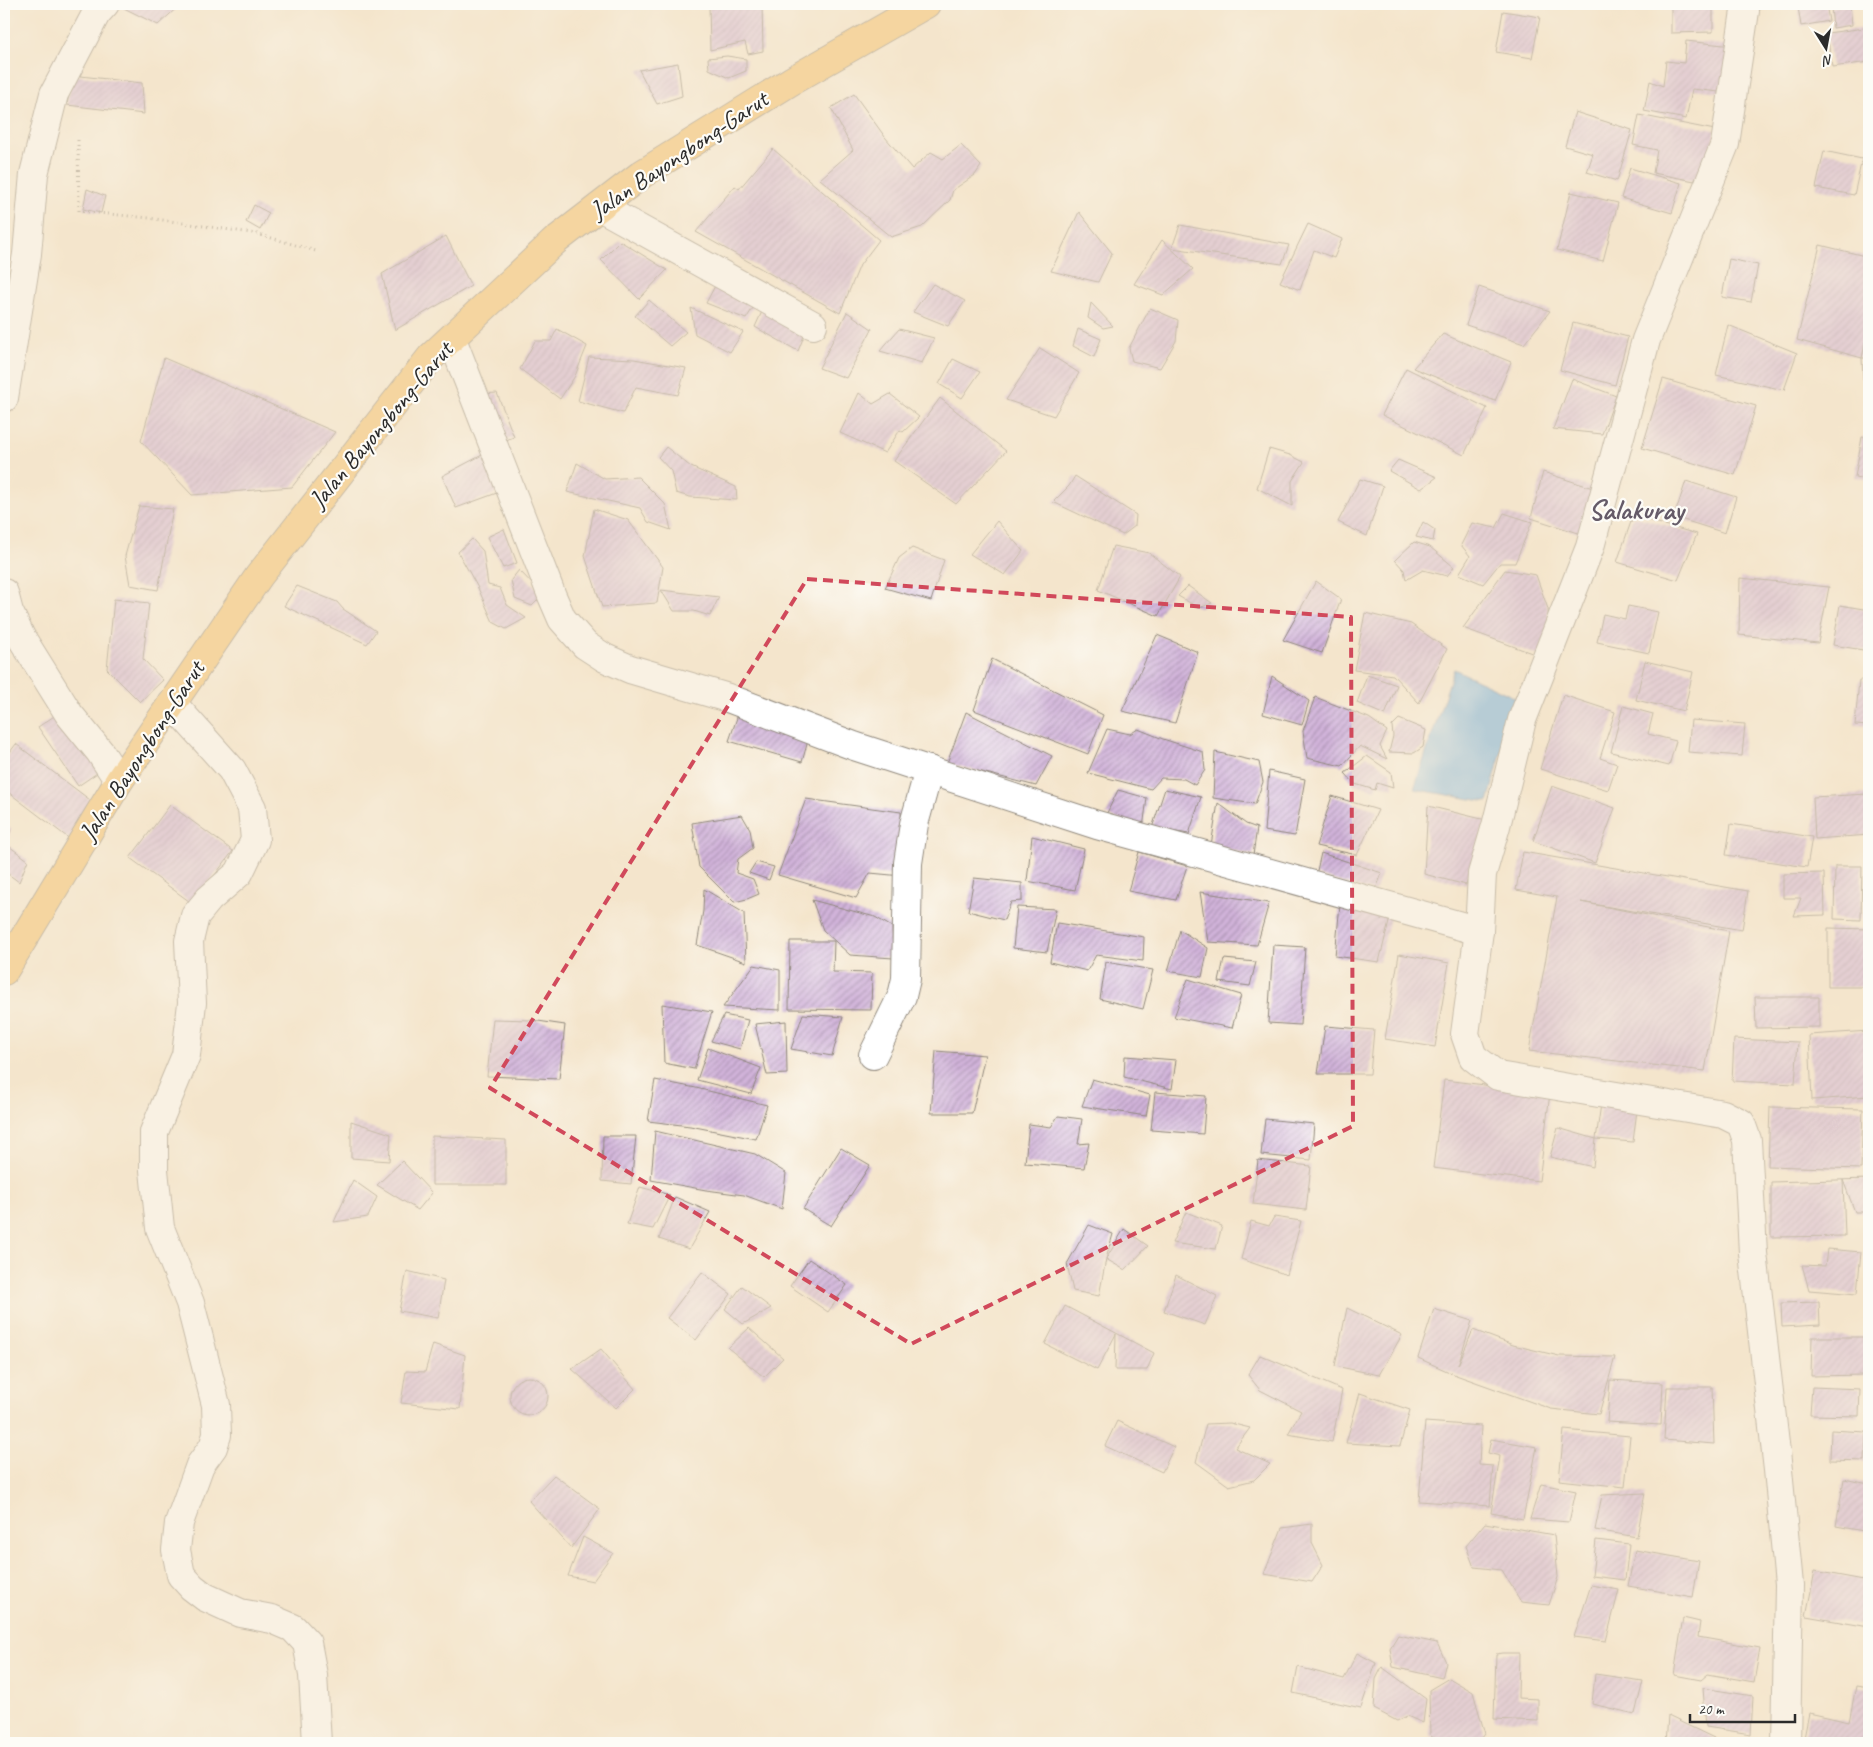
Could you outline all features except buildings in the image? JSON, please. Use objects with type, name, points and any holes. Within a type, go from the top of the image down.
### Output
[{"type":"main road","name":"Jalan Bayongbong-Garut","points":[[4,971],[118,781],[259,576],[431,357],[555,241],[642,174],[793,80],[926,4]]},
{"type":"street","points":[[4,398],[27,254],[34,174],[54,94],[96,14],[105,4]]},
{"type":"street","points":[[1744,4],[1745,11],[1725,144],[1646,340],[1590,547],[1522,720],[1482,874],[1478,931],[1465,1034],[1473,1058],[1498,1076],[1723,1114],[1741,1123],[1747,1140],[1753,1253],[1787,1567],[1786,1743]]},
{"type":"street","points":[[600,207],[813,325]]},
{"type":"street","points":[[452,339],[562,618],[585,645],[604,658],[630,669],[728,698],[854,746],[1097,825],[1478,931]]},
{"type":"street","points":[[4,593],[9,612],[21,637],[69,714],[100,752],[118,781]]},
{"type":"street","points":[[172,703],[232,770],[252,808],[255,840],[239,873],[208,899],[195,916],[189,941],[192,1003],[186,1055],[154,1132],[154,1170],[160,1228],[190,1303],[216,1405],[217,1435],[213,1447],[200,1465],[179,1523],[176,1550],[181,1575],[205,1597],[240,1613],[272,1619],[293,1628],[307,1643],[313,1675],[316,1743]]},
{"type":"street","points":[[873,1055],[898,1004],[906,979],[908,863],[914,824],[928,770]]},
{"type":"path","points":[[78,137],[80,211],[148,218],[258,234],[316,251]]},
{"type":"highlighted area","points":[[807,579],[1351,617],[1353,1126],[911,1344],[490,1088]]},
{"type":"water","points":[[1454,669],[1516,698],[1488,802],[1414,789]]},
{"type":"district","name":"Salakuray","points":[[1636,509]]}]
